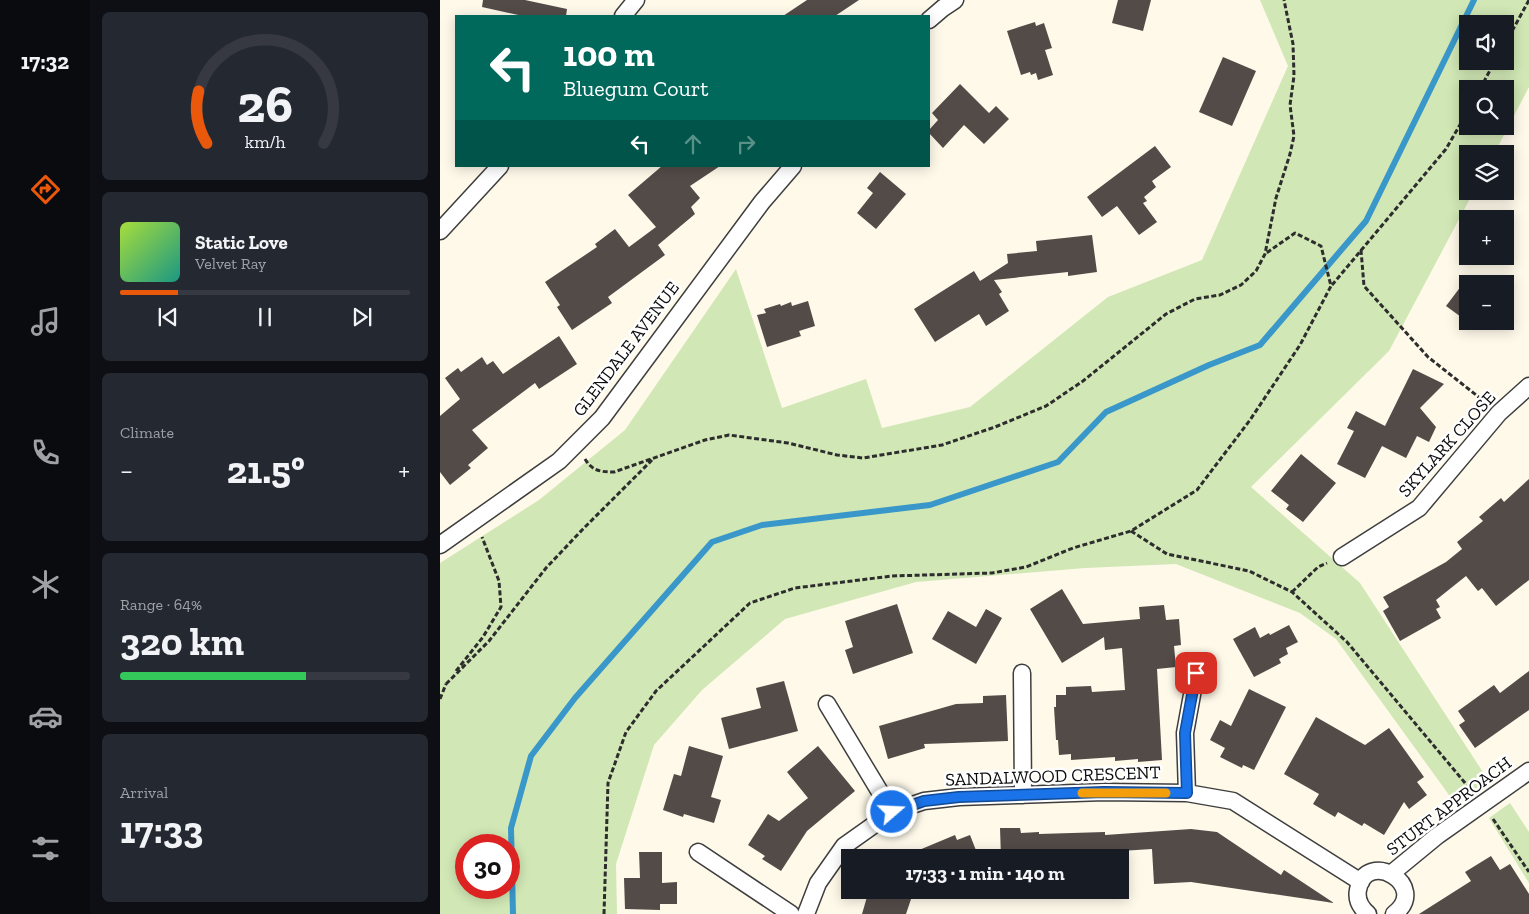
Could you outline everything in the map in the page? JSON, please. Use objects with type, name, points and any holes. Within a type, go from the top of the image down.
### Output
[{"type":"street","points":[[624,15],[636,0]]},
{"type":"street","points":[[930,19],[955,0]]},
{"type":"street","points":[[440,231],[499,167]]},
{"type":"street","name":"GLENDALE AVENUE","points":[[440,545],[559,461],[602,418],[762,202],[792,167]]},
{"type":"street","name":"SKYLARK CLOSE","points":[[1342,557],[1419,508],[1499,413],[1529,386]]},
{"type":"street","points":[[1022,673],[1023,796]]},
{"type":"street","points":[[1187,793],[1185,733],[1196,673]]},
{"type":"street","points":[[827,704],[892,812]]},
{"type":"street","name":"STURT APPROACH","points":[[1392,873],[1437,836],[1529,771]]},
{"type":"street","name":"SANDALWOOD CRESCENT","points":[[806,914],[818,883],[844,846],[892,812],[924,801],[959,797],[1104,792],[1187,793],[1233,802],[1361,882]]},
{"type":"street","points":[[698,852],[791,914]]},
{"type":"street","points":[[1368,914],[1359,903],[1357,896],[1361,882],[1371,873],[1385,871],[1392,873],[1402,884],[1405,892],[1402,907],[1394,914]]},
{"type":"path","points":[[576,444],[588,464],[600,472],[614,472],[705,440],[729,435],[788,443],[837,455],[863,458],[942,445],[995,427],[1046,406],[1083,381],[1166,314],[1195,299],[1220,295],[1241,285],[1256,271],[1265,254],[1276,198],[1294,136],[1290,104],[1294,76],[1293,44],[1284,0]]},
{"type":"path","points":[[1514,28],[1529,0]]},
{"type":"path","points":[[604,914],[608,783],[626,732],[656,690],[750,603],[805,586],[892,576],[992,573],[1026,567],[1073,548],[1131,531],[1197,490],[1250,420],[1300,345],[1331,286],[1446,149],[1459,127]]},
{"type":"path","points":[[1265,254],[1295,233],[1321,246],[1331,286]]},
{"type":"path","points":[[1361,250],[1364,286],[1428,357],[1499,413]]},
{"type":"path","points":[[446,684],[489,641],[546,568],[654,458]]},
{"type":"path","points":[[440,699],[446,684],[483,637],[501,607],[499,581],[475,521]]},
{"type":"path","points":[[1131,531],[1167,554],[1249,571],[1292,592],[1348,642],[1483,803],[1529,872]]},
{"type":"path","points":[[1292,592],[1318,567],[1342,557]]},
{"type":"green space","points":[[1260,0],[1529,0],[1529,87],[1514,116],[1514,80],[1459,80],[1459,135],[1504,135],[1499,145],[1459,145],[1459,200],[1469,200],[1464,210],[1459,210],[1459,219],[1389,351],[1251,487],[1360,583],[1490,783],[1457,806],[1336,639],[1300,613],[1176,564],[1085,568],[916,582],[785,619],[702,690],[654,745],[616,864],[617,914],[440,914],[440,563],[539,500],[625,430],[736,269],[782,408],[866,379],[882,428],[970,407],[1108,297],[1202,260],[1288,66]]},
{"type":"green space","points":[[1510,803],[1529,832],[1529,883],[1489,818]]},
{"type":"building","points":[[483,0],[525,0],[567,9],[566,15],[518,15],[482,7]]},
{"type":"building","points":[[807,0],[859,0],[836,15],[784,15]]},
{"type":"building","points":[[1118,0],[1151,0],[1143,31],[1112,23]]},
{"type":"building","points":[[1035,22],[1036,26],[1044,23],[1052,48],[1045,50],[1053,75],[1038,80],[1036,73],[1031,75],[1030,72],[1021,75],[1007,31]]},
{"type":"building","points":[[1223,57],[1256,71],[1232,126],[1199,112]]},
{"type":"building","points":[[960,84],[989,113],[996,106],[1009,119],[984,144],[964,125],[943,148],[930,134],[930,129],[938,120],[932,113]]},
{"type":"building","points":[[1155,146],[1171,167],[1152,181],[1156,187],[1144,197],[1147,201],[1143,203],[1157,222],[1139,235],[1117,206],[1102,217],[1087,197]]},
{"type":"building","points":[[661,167],[718,167],[690,186],[700,198],[691,207],[695,214],[658,245],[665,255],[608,297],[612,303],[572,330],[557,307],[560,305],[545,282],[597,247],[595,244],[615,229],[629,247],[656,227],[628,195]]},
{"type":"building","points":[[880,172],[906,194],[876,229],[857,213],[873,193],[867,188]]},
{"type":"building","points":[[1092,235],[1097,272],[1068,276],[1068,272],[994,280],[1002,292],[999,294],[1009,311],[986,326],[979,314],[935,342],[914,309],[974,271],[980,281],[1008,263],[1007,254],[1037,251],[1036,241]]},
{"type":"building","points":[[1459,289],[1459,315],[1446,306]]},
{"type":"building","points":[[808,301],[815,326],[799,331],[801,336],[767,347],[757,315],[766,313],[764,309],[780,304],[781,306],[791,302],[792,306]]},
{"type":"building","points":[[559,336],[577,364],[539,389],[535,383],[472,430],[488,448],[468,465],[471,468],[450,485],[440,472],[440,416],[460,399],[445,378],[458,368],[461,372],[482,357],[487,365],[493,361],[503,374]]},
{"type":"building","points":[[1413,369],[1444,384],[1420,408],[1436,427],[1429,442],[1417,436],[1406,458],[1382,446],[1365,478],[1337,464],[1354,431],[1347,428],[1356,411],[1385,426]]},
{"type":"building","points":[[1301,454],[1336,483],[1303,522],[1286,509],[1289,505],[1271,491]]},
{"type":"building","points":[[1529,479],[1529,580],[1496,606],[1482,588],[1478,591],[1466,576],[1436,600],[1440,607],[1436,609],[1441,618],[1400,641],[1383,611],[1389,607],[1383,597],[1446,562],[1462,549],[1457,542],[1483,521],[1479,517],[1501,498],[1504,502]]},
{"type":"building","points":[[1062,589],[1083,624],[1140,619],[1139,607],[1164,605],[1166,620],[1179,619],[1181,645],[1174,646],[1176,667],[1157,669],[1162,760],[1138,762],[1138,759],[1115,761],[1115,757],[1071,760],[1071,754],[1059,755],[1054,707],[1056,707],[1056,695],[1066,695],[1066,687],[1091,686],[1092,692],[1125,690],[1122,648],[1105,650],[1104,637],[1062,663],[1030,609]]},
{"type":"building","points":[[897,604],[913,653],[853,674],[845,650],[853,647],[845,621]]},
{"type":"building","points":[[986,609],[1002,618],[976,664],[932,639],[948,611],[976,627]]},
{"type":"building","points":[[1289,625],[1298,642],[1286,648],[1288,654],[1279,659],[1281,663],[1254,677],[1233,639],[1255,627],[1260,638]]},
{"type":"building","points":[[1529,671],[1529,710],[1475,748],[1459,725],[1465,721],[1458,711],[1494,685],[1500,693]]},
{"type":"building","points":[[784,681],[798,731],[729,749],[721,718],[761,708],[756,688]]},
{"type":"building","points":[[1249,689],[1286,707],[1254,770],[1243,765],[1242,768],[1220,757],[1225,748],[1210,740],[1220,720],[1231,726]]},
{"type":"building","points":[[1006,695],[1008,741],[924,744],[925,748],[888,759],[879,726],[956,704],[983,703],[983,696]]},
{"type":"building","points":[[1316,717],[1365,745],[1389,728],[1424,777],[1417,782],[1427,795],[1409,809],[1404,802],[1384,835],[1364,823],[1362,826],[1338,812],[1335,817],[1313,804],[1319,794],[1284,774]]},
{"type":"building","points":[[689,746],[723,756],[711,797],[721,800],[714,823],[684,814],[683,817],[663,810],[674,774],[681,776]]},
{"type":"building","points":[[818,746],[855,791],[807,831],[781,871],[762,859],[765,856],[748,845],[768,814],[779,821],[808,798],[787,772]]},
{"type":"building","points":[[1000,828],[1020,828],[1021,833],[1039,832],[1039,834],[1105,832],[1105,835],[1191,829],[1217,832],[1281,875],[1284,870],[1334,903],[1191,882],[1154,884],[1152,849],[1001,849]]},
{"type":"building","points":[[955,835],[957,840],[970,835],[975,849],[922,849]]},
{"type":"building","points":[[639,852],[662,852],[662,883],[677,882],[677,904],[660,904],[660,910],[625,909],[624,878],[640,878]]},
{"type":"building","points":[[1491,856],[1500,870],[1510,864],[1529,894],[1529,914],[1419,914],[1471,881],[1465,872]]},
{"type":"building","points":[[866,899],[911,899],[906,914],[862,914]]},
{"type":"waterway","points":[[513,914],[511,828],[531,756],[575,698],[712,542],[762,525],[930,505],[1058,462],[1106,412],[1209,365],[1260,345],[1366,221],[1474,0]]},
{"type":"slow traffic","points":[[1082,793],[1166,793]]},
{"type":"route","points":[[892,812],[924,801],[959,797],[1104,792],[1187,793],[1185,733],[1196,673]]}]
